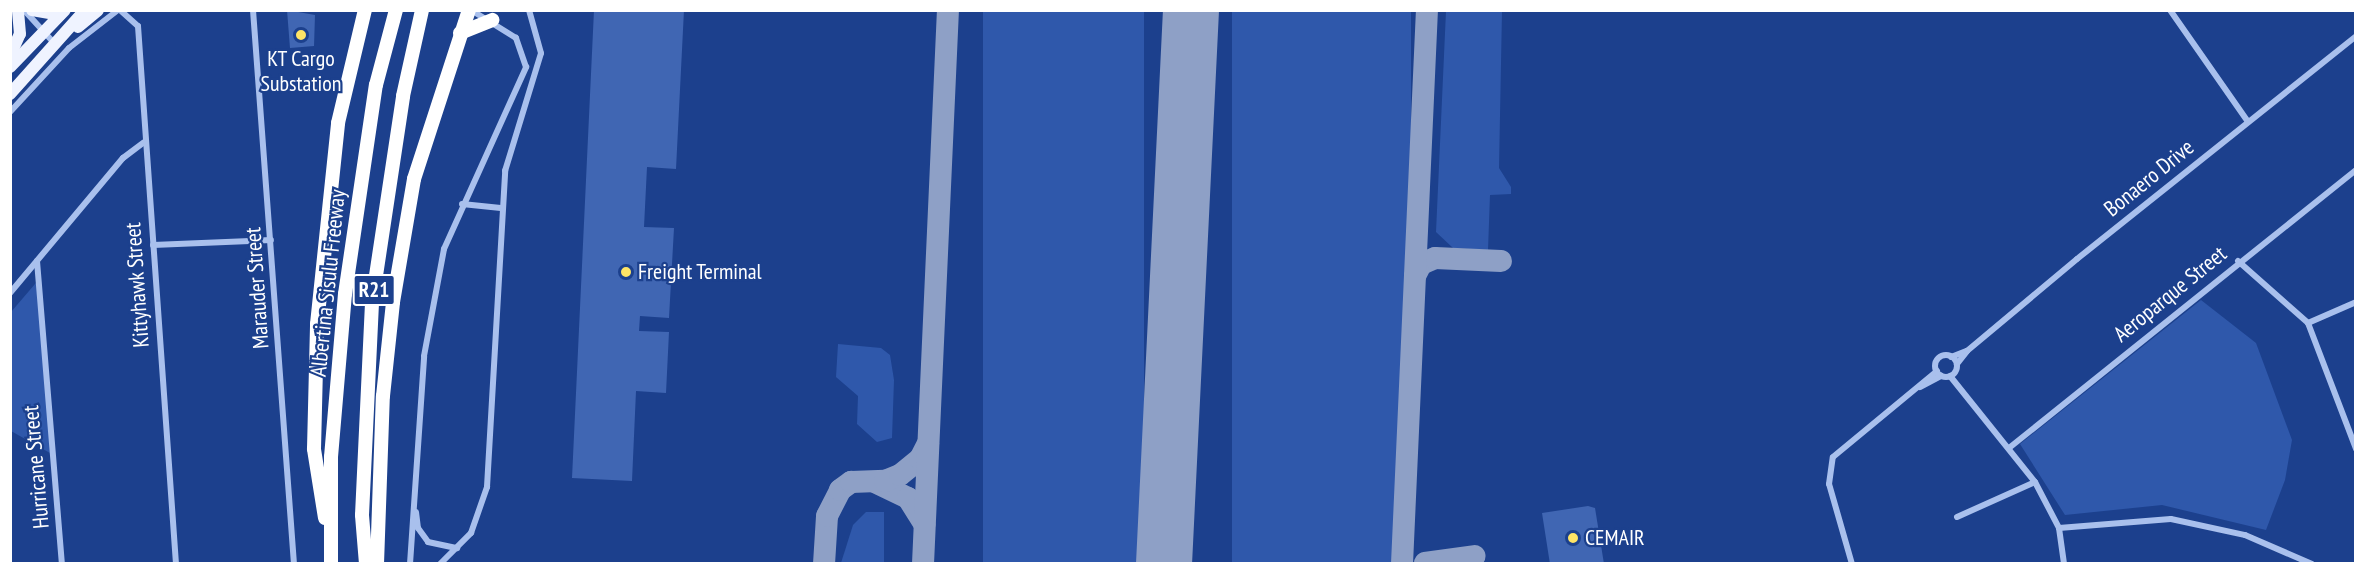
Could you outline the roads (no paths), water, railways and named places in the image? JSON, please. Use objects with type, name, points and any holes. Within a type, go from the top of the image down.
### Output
[{"type":"highway","points":[[330,541],[314,449],[317,324],[338,123],[365,10]]},
{"type":"highway","name":"Albertina Sisulu Freeway","points":[[331,564],[331,457],[345,294],[374,96],[396,10]]},
{"type":"highway","points":[[377,564],[383,396],[393,302],[414,179],[460,33],[470,10]]},
{"type":"highway","name":"Albertina Sisulu Freeway","points":[[366,564],[363,491],[372,302],[401,107],[421,15]]},
{"type":"highway","points":[[460,33],[492,20]]},
{"type":"main road","points":[[10,56],[20,34],[18,10]]},
{"type":"main road","points":[[32,10],[63,13]]},
{"type":"main road","points":[[10,94],[85,10]]},
{"type":"main road","points":[[55,42],[98,10]]},
{"type":"main road","points":[[10,67],[63,13]]},
{"type":"street","points":[[24,10],[55,42]]},
{"type":"street","name":"Marauder Street","points":[[254,10],[294,564]]},
{"type":"street","points":[[410,564],[424,356],[444,249],[462,204],[526,67],[522,46],[492,20],[470,10]]},
{"type":"street","points":[[2170,10],[2248,122]]},
{"type":"street","points":[[10,112],[64,52],[120,11]]},
{"type":"street","name":"Kittyhawk Street","points":[[120,11],[138,26],[144,142],[176,564]]},
{"type":"street","points":[[440,564],[458,548],[478,521],[487,488],[501,208],[513,134],[541,53],[531,12]]},
{"type":"street","points":[[10,45],[16,30]]},
{"type":"street","name":"Bonaero Drive","points":[[1957,364],[1967,351],[2355,36]]},
{"type":"street","points":[[10,292],[123,158],[144,142]]},
{"type":"street","name":"Aeroparque Street","points":[[2009,448],[2238,261],[2355,170]]},
{"type":"street","points":[[462,204],[501,208]]},
{"type":"street","points":[[153,244],[272,240]]},
{"type":"street","name":"Hurricane Street","points":[[37,261],[62,564]]},
{"type":"street","points":[[2238,261],[2308,323],[2355,449]]},
{"type":"street","points":[[2308,323],[2355,302]]},
{"type":"street","name":"Bonaero Drive","points":[[1951,357],[1967,351]]},
{"type":"street","points":[[1939,374],[1937,361],[1951,357],[1957,364],[1953,374]]},
{"type":"street","points":[[1852,564],[1832,500],[1830,465],[1848,442],[1920,387],[1939,374],[1953,374]]},
{"type":"street","points":[[1953,374],[2036,482],[2060,528],[2064,564]]},
{"type":"street","points":[[1957,517],[2036,482]]},
{"type":"street","points":[[414,497],[422,537],[438,547],[458,548]]},
{"type":"street","points":[[2060,528],[2171,519],[2245,535],[2312,564]]},
{"type":"place","name":"KT Cargo Substation","points":[[301,35]]},
{"type":"place","name":"Freight Terminal","points":[[626,272]]},
{"type":"place","name":"CEMAIR","points":[[1573,538]]}]
